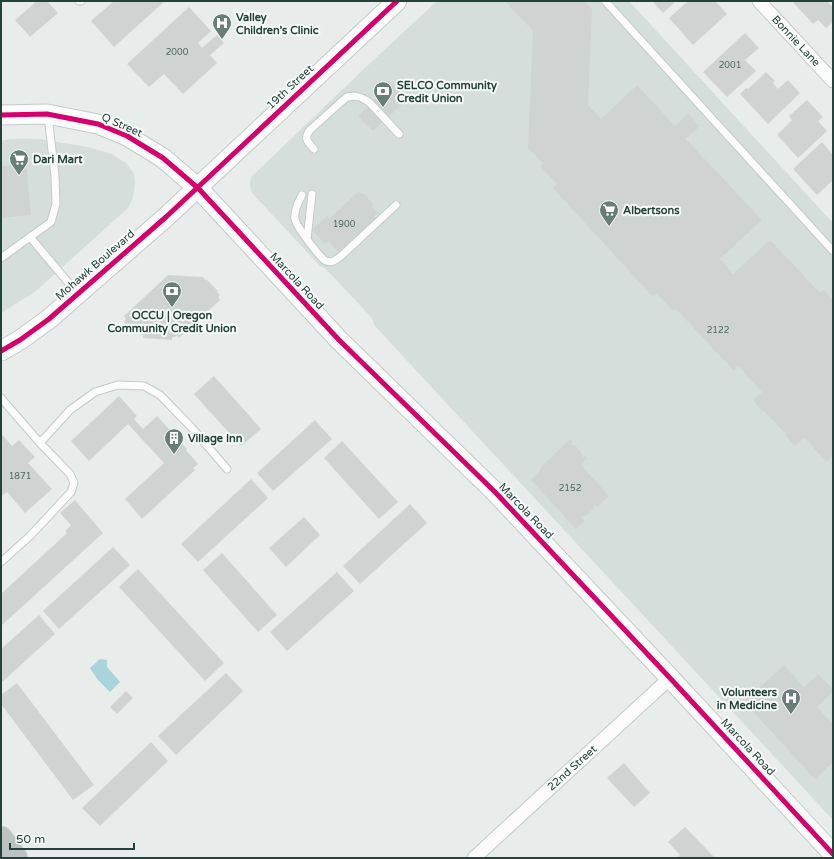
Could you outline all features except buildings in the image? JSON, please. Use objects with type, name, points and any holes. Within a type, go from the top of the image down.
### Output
[{"type":"highway","points":[[1,838],[16,858]]},
{"type":"main road","name":"19th Street","points":[[198,188],[397,1]]},
{"type":"main road","name":"Q Street","points":[[1,115],[47,114],[98,124],[128,136],[163,158],[198,188]]},
{"type":"main road","name":"Mohawk Boulevard","points":[[1,351],[20,340],[49,319],[198,188]]},
{"type":"main road","name":"Marcola Road","points":[[198,188],[339,340],[481,478],[670,678],[833,854]]},
{"type":"street","name":"Bonnie Lane","points":[[759,1],[833,81]]},
{"type":"street","name":"22nd Street","points":[[474,858],[670,678]]},
{"type":"lane","points":[[605,1],[833,251]]},
{"type":"lane","points":[[314,148],[307,141],[307,134],[347,97],[355,96],[369,102],[399,134]]},
{"type":"lane","points":[[1,258],[51,222],[56,204],[55,176],[47,114]]},
{"type":"lane","points":[[308,239],[312,194]]},
{"type":"lane","points":[[302,195],[295,213],[299,228],[322,258],[331,262],[335,261],[396,205]]},
{"type":"lane","points":[[30,237],[78,294]]},
{"type":"lane","points":[[40,443],[70,410],[95,392],[118,385],[144,386],[160,395],[192,428],[227,469]]},
{"type":"lane","points":[[1,398],[40,443],[70,474],[74,483],[71,492],[30,536],[1,562]]},
{"type":"shaded area","points":[[437,1],[629,1],[833,223],[833,820],[374,325],[372,318],[325,268],[320,266],[252,193],[250,187],[251,177]]},
{"type":"shaded area","points":[[10,139],[39,139],[88,147],[112,154],[126,163],[134,174],[135,183],[133,198],[128,208],[35,292],[1,313],[1,141]]},
{"type":"water","points":[[100,659],[107,660],[107,667],[120,682],[110,692],[98,680],[90,668]]},
{"type":"cycle path","points":[[1,351],[20,340],[49,319],[166,217],[397,1]]},
{"type":"cycle path","points":[[1,115],[47,114],[98,124],[127,136],[163,158],[198,188],[339,340],[495,492],[833,854]]},
{"type":"place","name":"Valley Children’s Clinic","points":[[222,40]]},
{"type":"place","name":"SELCO Community Credit Union","points":[[383,108]]},
{"type":"place","name":"Dari Mart","points":[[19,176]]},
{"type":"place","name":"Albertsons","points":[[609,227]]},
{"type":"place","name":"OCCU | Oregon Community Credit Union","points":[[172,308]]},
{"type":"place","name":"Village Inn","points":[[174,455]]},
{"type":"place","name":"Volunteers in Medicine","points":[[791,715]]}]
